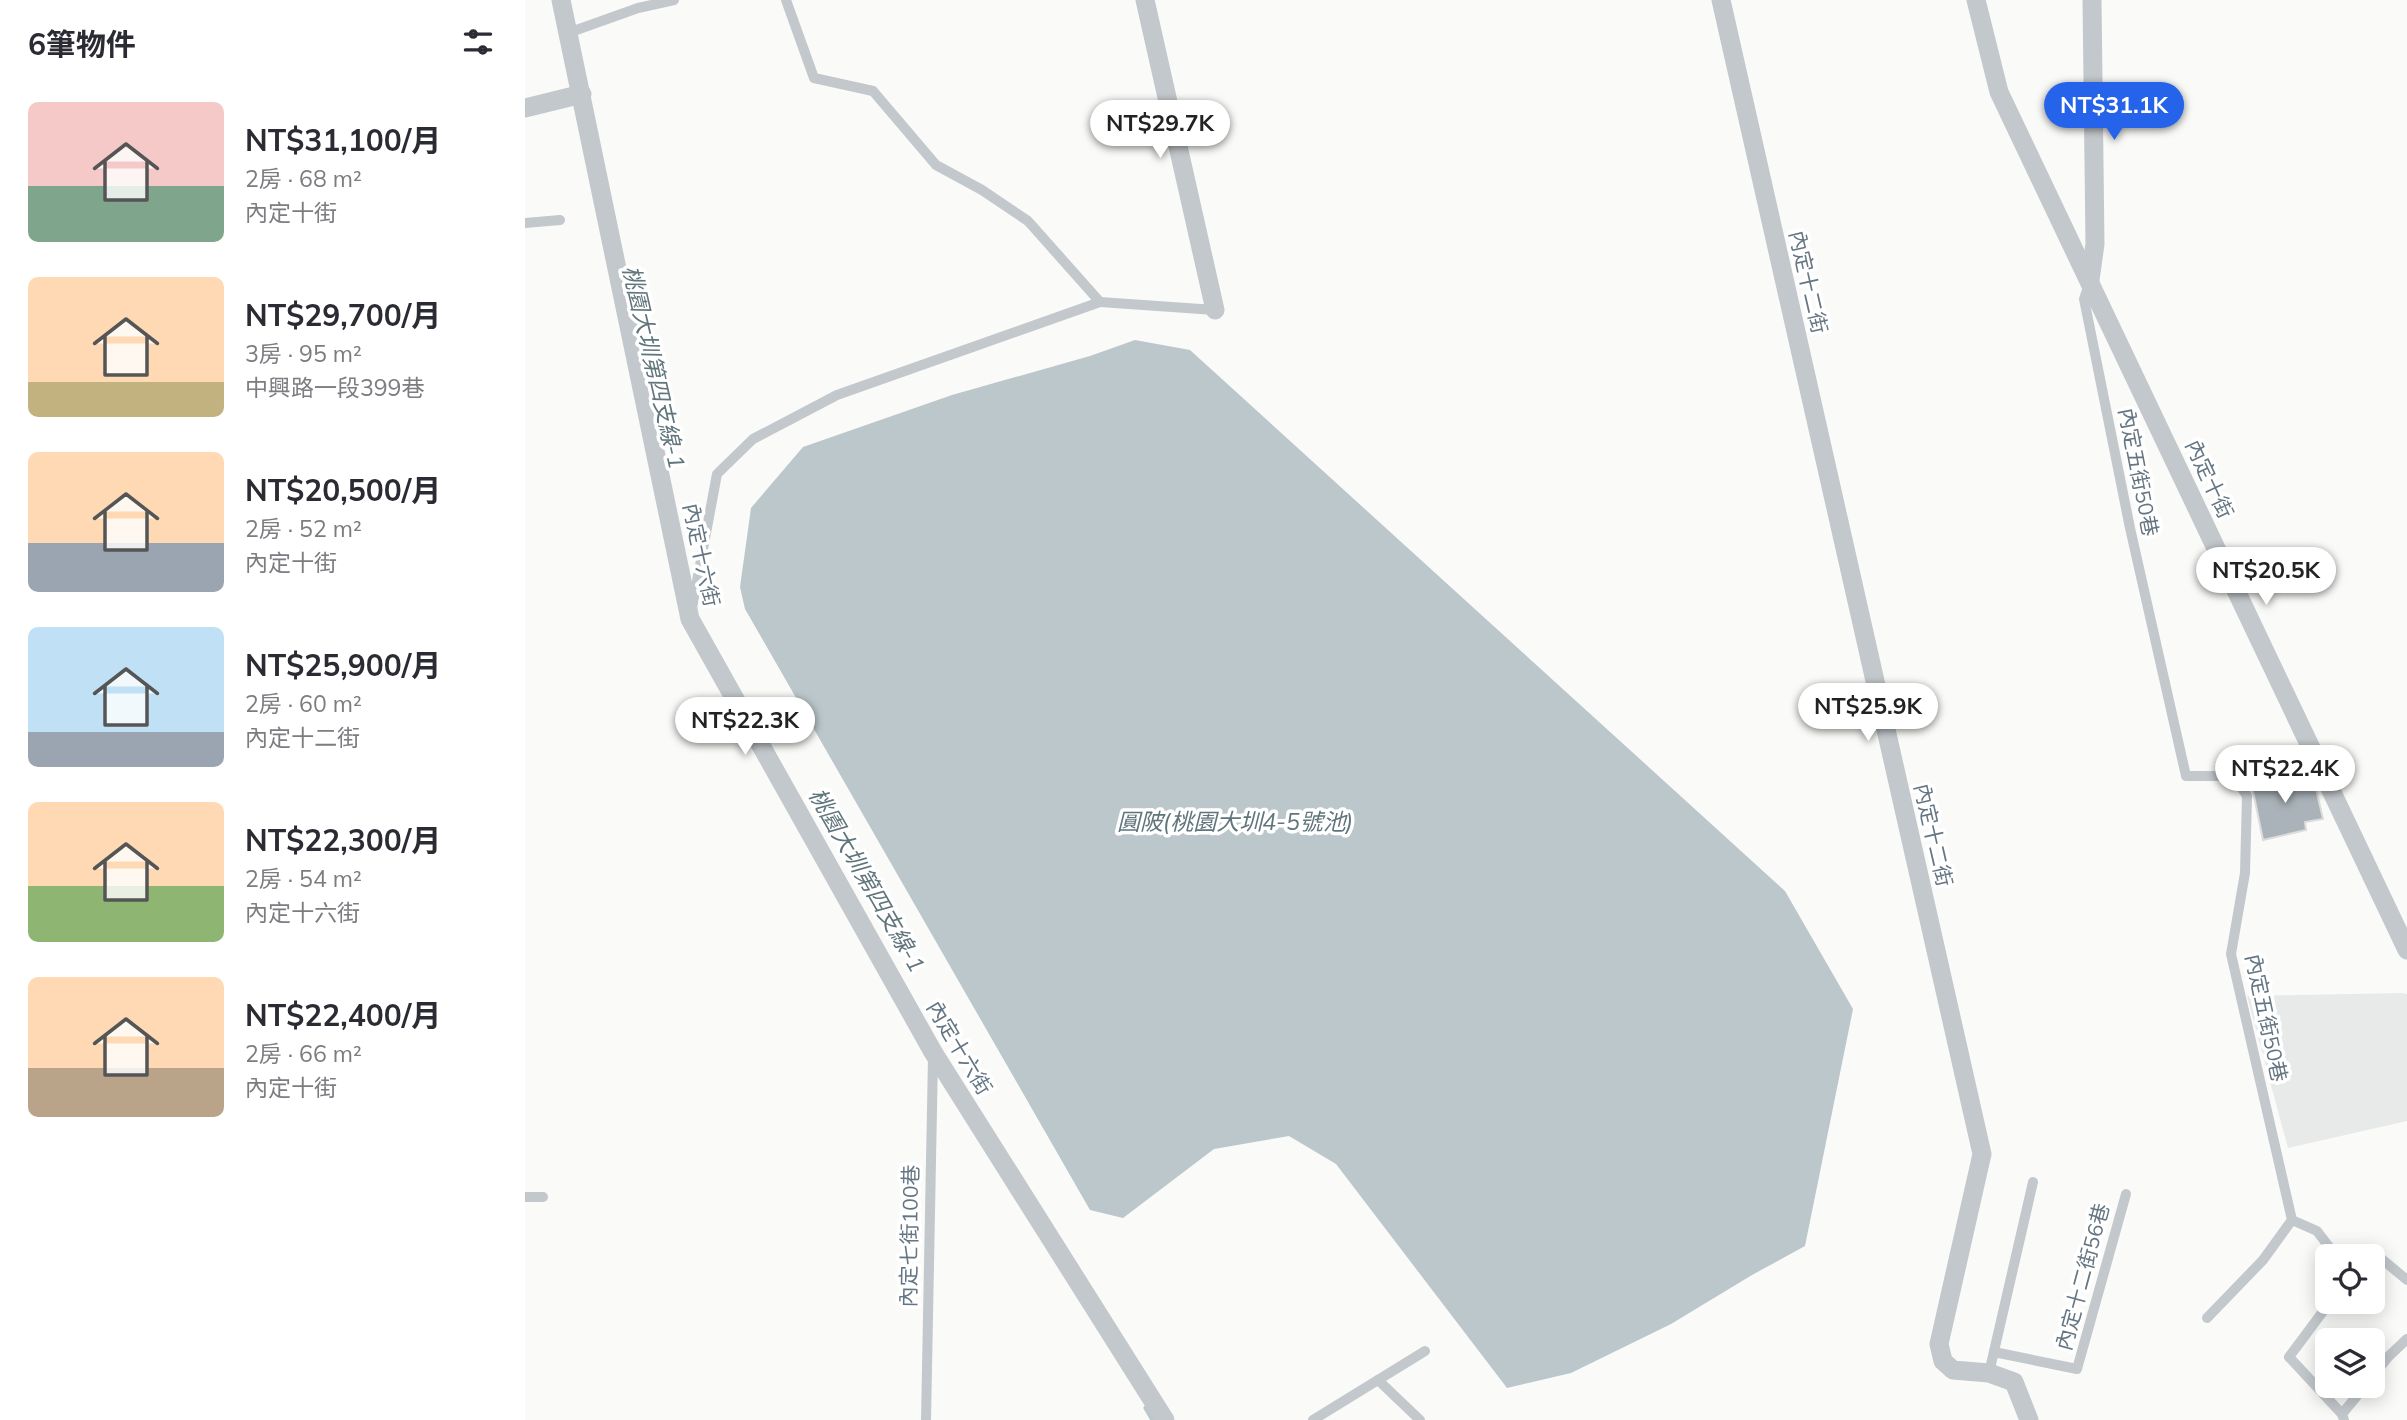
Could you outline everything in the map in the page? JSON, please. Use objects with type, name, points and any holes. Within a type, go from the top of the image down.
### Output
[{"type":"street","name":"內定十六街","points":[[561,0],[577,96],[690,619],[933,1052],[1164,1420]]},
{"type":"street","points":[[1145,0],[1215,310]]},
{"type":"street","name":"內定十二街","points":[[1721,0],[1982,1154],[1940,1344],[1941,1352],[1943,1361],[1954,1370],[1989,1373],[2014,1381],[2029,1420]]},
{"type":"street","name":"內定十街","points":[[1976,0],[1999,92],[2407,950]]},
{"type":"street","points":[[2090,280],[2095,244],[2092,0]]},
{"type":"street","points":[[525,108],[577,96]]},
{"type":"lane","points":[[568,33],[638,8],[674,0]]},
{"type":"lane","points":[[786,0],[814,78],[873,91],[936,165],[982,190],[1028,221],[1100,302]]},
{"type":"lane","points":[[525,223],[560,220]]},
{"type":"lane","name":"內定五街50巷","points":[[2090,280],[2084,299],[2130,528],[2186,776],[2234,776],[2246,796],[2245,873],[2231,954],[2292,1220]]},
{"type":"lane","points":[[690,619],[717,474],[753,439],[837,395],[1100,302],[1215,310]]},
{"type":"lane","name":"內定七街100巷","points":[[926,1420],[933,1052]]},
{"type":"lane","points":[[1989,1373],[2033,1182]]},
{"type":"lane","name":"內定十二街56巷","points":[[1994,1352],[2077,1369],[2126,1194]]},
{"type":"lane","points":[[525,1197],[544,1197]]},
{"type":"lane","points":[[2207,1318],[2263,1260],[2292,1220],[2317,1230],[2327,1244]]},
{"type":"lane","points":[[2385,1262],[2407,1280]]},
{"type":"lane","points":[[2321,1314],[2289,1357],[2343,1417],[2356,1398]]},
{"type":"lane","points":[[2385,1361],[2407,1339]]},
{"type":"lane","points":[[1313,1420],[1425,1351]]},
{"type":"lane","points":[[1378,1380],[1420,1420]]},
{"type":"shaded area","points":[[2407,994],[2407,1121],[2288,1148],[2247,996]]},
{"type":"water","name":"圓陂(桃園大圳4-5號池)","points":[[1135,340],[1190,350],[1785,891],[1853,1009],[1805,1246],[1671,1324],[1571,1373],[1507,1388],[1336,1164],[1289,1136],[1214,1149],[1123,1218],[1090,1210],[745,609],[740,587],[751,508],[803,447],[952,395],[1090,356]]},
{"type":"building","points":[[2293,774],[2296,783],[2314,780],[2323,819],[2305,822],[2306,830],[2263,840],[2251,781]]},
{"type":"waterway","name":"桃園大圳第四支線-1","points":[[1146,1408],[1153,1420]]}]
